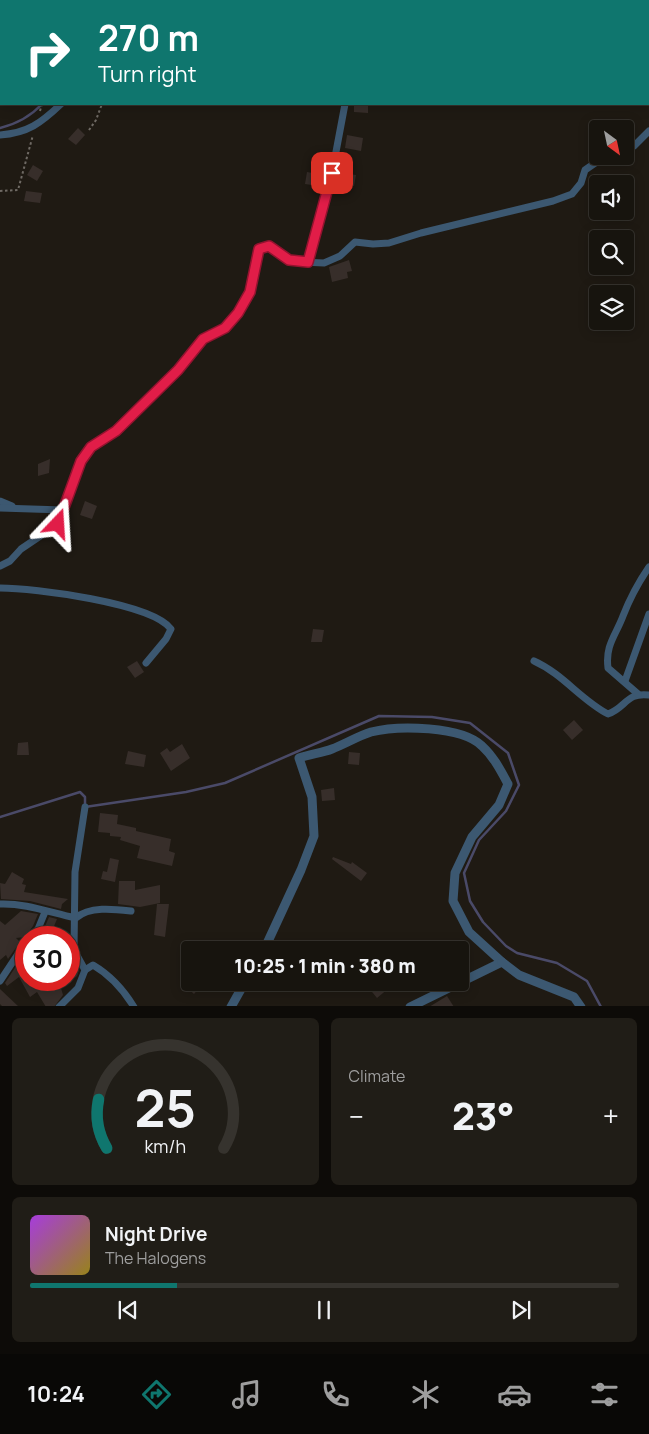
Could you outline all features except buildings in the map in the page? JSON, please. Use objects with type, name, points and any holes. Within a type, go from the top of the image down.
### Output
[{"type":"street","points":[[0,135],[13,134],[36,126],[60,105]]},
{"type":"street","points":[[308,262],[332,173],[345,105]]},
{"type":"street","points":[[634,146],[649,132]]},
{"type":"street","points":[[0,566],[10,562],[21,550],[58,524],[81,461],[91,447],[116,431],[178,370],[203,339],[225,328],[238,313],[250,292],[259,249],[269,246],[289,260],[324,263],[340,256],[355,242],[389,244],[421,233],[553,201],[572,194],[581,183],[585,170],[592,165]]},
{"type":"street","points":[[0,501],[17,508]]},
{"type":"street","points":[[0,508],[63,510]]},
{"type":"street","points":[[638,694],[608,668],[606,655],[625,608],[649,567]]},
{"type":"street","points":[[0,588],[51,592],[120,604],[152,615],[171,629],[166,640],[146,663]]},
{"type":"street","points":[[625,681],[649,614]]},
{"type":"street","points":[[534,661],[547,667],[593,707],[608,714],[616,712],[630,697],[638,694],[649,694]]},
{"type":"street","points":[[268,941],[301,870],[314,836],[312,797],[299,758],[330,750],[372,732],[412,728],[438,729],[461,735],[481,745],[496,762],[508,784],[499,805],[472,837],[455,873],[453,901],[469,932],[519,975],[574,997],[581,1006]]},
{"type":"street","points":[[85,807],[75,872],[76,918],[74,950],[86,970]]},
{"type":"street","points":[[0,904],[26,906],[76,918]]},
{"type":"street","points":[[76,918],[80,914],[91,911],[131,911]]},
{"type":"street","points":[[39,926],[45,912]]},
{"type":"street","points":[[0,980],[15,958]]},
{"type":"street","points":[[410,1006],[502,962]]},
{"type":"street","points":[[60,1006],[78,988],[86,970],[92,965],[107,974],[134,1006]]},
{"type":"street","points":[[231,1006],[240,991]]},
{"type":"path","points":[[89,130],[96,120],[102,105]]},
{"type":"path","points":[[0,191],[18,190],[36,126]]},
{"type":"waterway","points":[[0,128],[23,119],[41,105]]},
{"type":"waterway","points":[[0,817],[80,792],[85,797],[85,807],[186,792],[225,783],[379,716],[432,717],[470,723],[508,753],[519,785],[506,811],[479,840],[464,873],[470,901],[483,922],[506,946],[517,953],[557,963],[587,981],[600,1006]]},
{"type":"route","points":[[58,524],[81,461],[91,447],[116,431],[178,370],[203,339],[225,328],[238,313],[250,292],[259,249],[269,246],[276,249],[289,260],[308,262],[332,173]]}]
